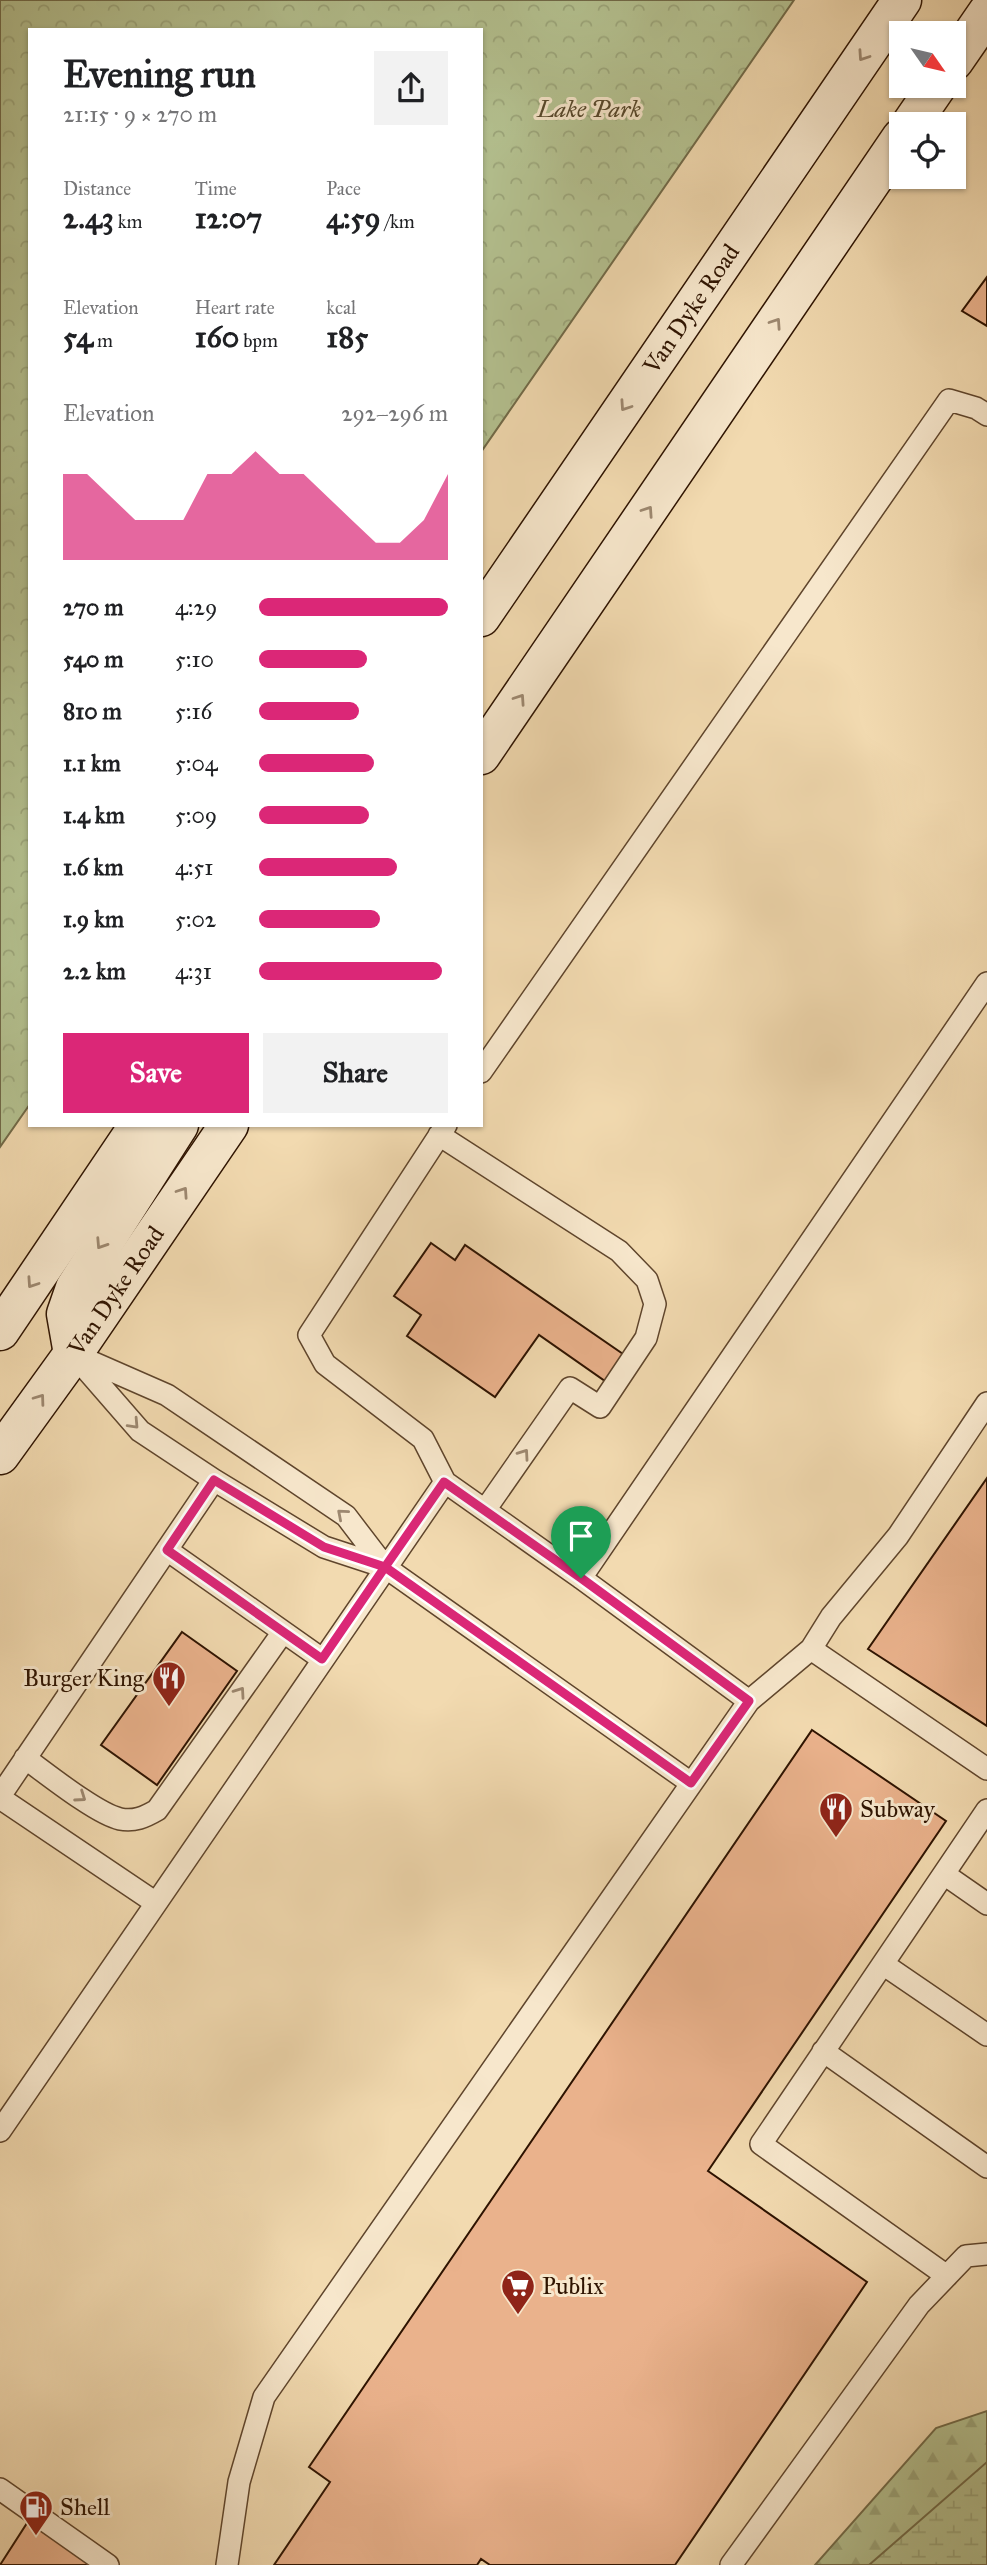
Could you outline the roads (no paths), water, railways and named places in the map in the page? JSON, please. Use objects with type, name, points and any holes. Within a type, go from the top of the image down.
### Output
[{"type":"main road","name":"Van Dyke Road","points":[[486,612],[902,0]]},
{"type":"main road","points":[[966,44],[987,13]]},
{"type":"main road","points":[[483,752],[889,156]]},
{"type":"main road","points":[[0,1331],[138,1127]]},
{"type":"main road","points":[[73,1354],[66,1314],[75,1288],[178,1127]]},
{"type":"main road","name":"Van Dyke Road","points":[[0,1455],[73,1354],[228,1127]]},
{"type":"lane","points":[[483,1069],[949,400],[976,408],[987,415]]},
{"type":"lane","points":[[581,1578],[987,983]]},
{"type":"lane","points":[[485,1510],[570,1388],[600,1407],[646,1338],[655,1304],[647,1280],[619,1251],[442,1130],[309,1335],[325,1364],[423,1439],[444,1482],[749,1701]]},
{"type":"lane","points":[[73,1354],[141,1431],[214,1480],[324,1547],[385,1567],[691,1783]]},
{"type":"lane","points":[[73,1354],[167,1395],[325,1501],[346,1516],[385,1567]]},
{"type":"lane","points":[[227,2565],[239,2482],[264,2397],[749,1701],[811,1649],[831,1617],[898,1536],[987,1404]]},
{"type":"lane","points":[[156,1903],[0,1797],[214,1480]]},
{"type":"lane","points":[[0,2131],[444,1482]]},
{"type":"lane","points":[[167,1550],[322,1659]]},
{"type":"lane","points":[[25,1758],[105,1813],[120,1819],[135,1820],[149,1815],[157,1810],[283,1632]]},
{"type":"lane","points":[[811,1649],[987,1769]]},
{"type":"lane","points":[[947,2276],[761,2144],[987,1810]]},
{"type":"lane","points":[[944,1874],[987,1904]]},
{"type":"lane","points":[[883,1964],[987,2035]]},
{"type":"lane","points":[[823,2051],[987,2166]]},
{"type":"lane","points":[[731,2565],[919,2305],[966,2256],[987,2254]]},
{"type":"lane","points":[[0,2488],[108,2565]]},
{"type":"place","name":"Burger King","points":[[169,1708]]},
{"type":"place","name":"Subway","points":[[836,1839]]},
{"type":"place","name":"Publix","points":[[518,2316]]},
{"type":"place","name":"Shell","points":[[36,2537]]},
{"type":"park label","name":"Lake Park","points":[[589,109]]}]
